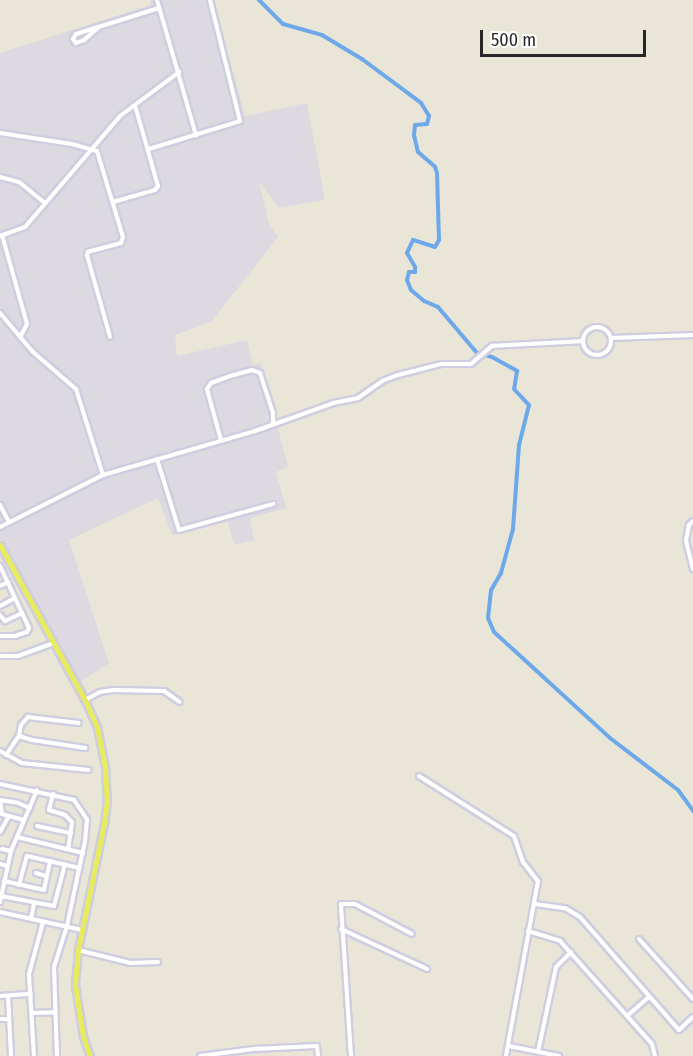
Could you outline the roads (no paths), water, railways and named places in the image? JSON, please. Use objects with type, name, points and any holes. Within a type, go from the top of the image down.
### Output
[{"type":"main road","points":[[1,547],[85,700],[97,727],[105,767],[107,800],[78,950],[77,1008],[90,1056]]},
{"type":"street","points":[[157,0],[196,135]]},
{"type":"street","points":[[149,149],[240,120],[210,0]]},
{"type":"street","points":[[99,27],[84,40],[77,43],[73,39],[76,34],[159,8]]},
{"type":"street","points":[[20,336],[27,324],[1,235],[25,227],[120,116],[179,72]]},
{"type":"street","points":[[113,202],[157,188],[149,149],[135,105]]},
{"type":"street","points":[[0,133],[91,148],[96,151],[123,240],[121,243],[88,252],[87,255],[110,337]]},
{"type":"street","points":[[0,177],[19,182],[45,203]]},
{"type":"street","points":[[0,313],[33,352],[76,389],[103,475]]},
{"type":"street","points":[[594,327],[606,330],[611,338],[608,350],[596,355],[590,353],[583,341],[584,335],[594,327]]},
{"type":"street","points":[[611,338],[693,335]]},
{"type":"street","points":[[0,527],[103,475],[221,440],[333,403],[358,398],[382,381],[398,375],[441,364],[471,364],[492,346],[583,341]]},
{"type":"street","points":[[221,440],[207,389],[214,382],[252,370],[262,375],[273,413],[272,424]]},
{"type":"street","points":[[157,459],[179,531],[273,504]]},
{"type":"street","points":[[0,505],[9,522]]},
{"type":"street","points":[[693,521],[686,537],[693,569]]},
{"type":"street","points":[[0,636],[15,636],[29,630],[1,568],[11,565]]},
{"type":"street","points":[[0,586],[8,582]]},
{"type":"street","points":[[0,606],[15,598]]},
{"type":"street","points":[[0,615],[5,621],[22,613]]},
{"type":"street","points":[[0,656],[18,656],[54,643]]},
{"type":"street","points":[[85,700],[100,692],[113,690],[164,691],[180,702]]},
{"type":"street","points":[[6,754],[19,736],[21,725],[28,717],[79,723]]},
{"type":"street","points":[[19,736],[84,748]]},
{"type":"street","points":[[0,751],[22,763],[89,770]]},
{"type":"street","points":[[418,776],[514,836],[523,862],[538,881],[506,1056]]},
{"type":"street","points":[[0,784],[76,800],[85,813],[88,824],[67,927],[54,967],[57,1056]]},
{"type":"street","points":[[0,902],[11,851],[37,790]]},
{"type":"street","points":[[52,794],[49,810],[69,817],[72,822],[68,849]]},
{"type":"street","points":[[24,820],[1,814],[1,800],[30,808]]},
{"type":"street","points":[[0,832],[9,816]]},
{"type":"street","points":[[38,826],[71,833]]},
{"type":"street","points":[[16,837],[83,853]]},
{"type":"street","points":[[2,849],[11,851]]},
{"type":"street","points":[[19,885],[27,856],[80,867]]},
{"type":"street","points":[[4,881],[44,890],[50,861]]},
{"type":"street","points":[[0,864],[7,866]]},
{"type":"street","points":[[1,896],[34,904],[55,905],[65,864]]},
{"type":"street","points":[[36,873],[46,876]]},
{"type":"street","points":[[31,919],[34,904]]},
{"type":"street","points":[[351,1056],[341,904],[355,904],[412,934]]},
{"type":"street","points":[[535,904],[565,908],[580,916],[679,1030],[693,1017]]},
{"type":"street","points":[[0,912],[83,930]]},
{"type":"street","points":[[34,1056],[29,972],[43,922]]},
{"type":"street","points":[[341,929],[427,969]]},
{"type":"street","points":[[528,931],[556,938],[571,952],[654,1047],[655,1056]]},
{"type":"street","points":[[639,939],[693,999]]},
{"type":"street","points":[[78,950],[130,963],[158,962]]},
{"type":"street","points":[[538,1052],[555,970],[571,952]]},
{"type":"street","points":[[0,996],[31,994]]},
{"type":"street","points":[[8,996],[10,1056]]},
{"type":"street","points":[[627,1016],[649,997]]},
{"type":"street","points":[[32,1013],[55,1012]]},
{"type":"street","points":[[0,1019],[9,1019]]},
{"type":"street","points":[[200,1056],[294,1046],[317,1046],[318,1056]]},
{"type":"street","points":[[509,1046],[559,1056]]},
{"type":"waterway","points":[[259,0],[283,24],[322,35],[362,59],[421,103],[429,116],[427,124],[415,125],[414,135],[418,152],[435,167],[437,173],[439,240],[435,247],[413,240],[407,253],[415,267],[415,272],[409,272],[407,280],[411,290],[424,301],[438,307],[477,353],[492,357],[517,371],[514,389],[529,405],[519,445],[513,529],[501,573],[491,590],[488,618],[494,632],[610,738],[678,790],[693,811]]}]
